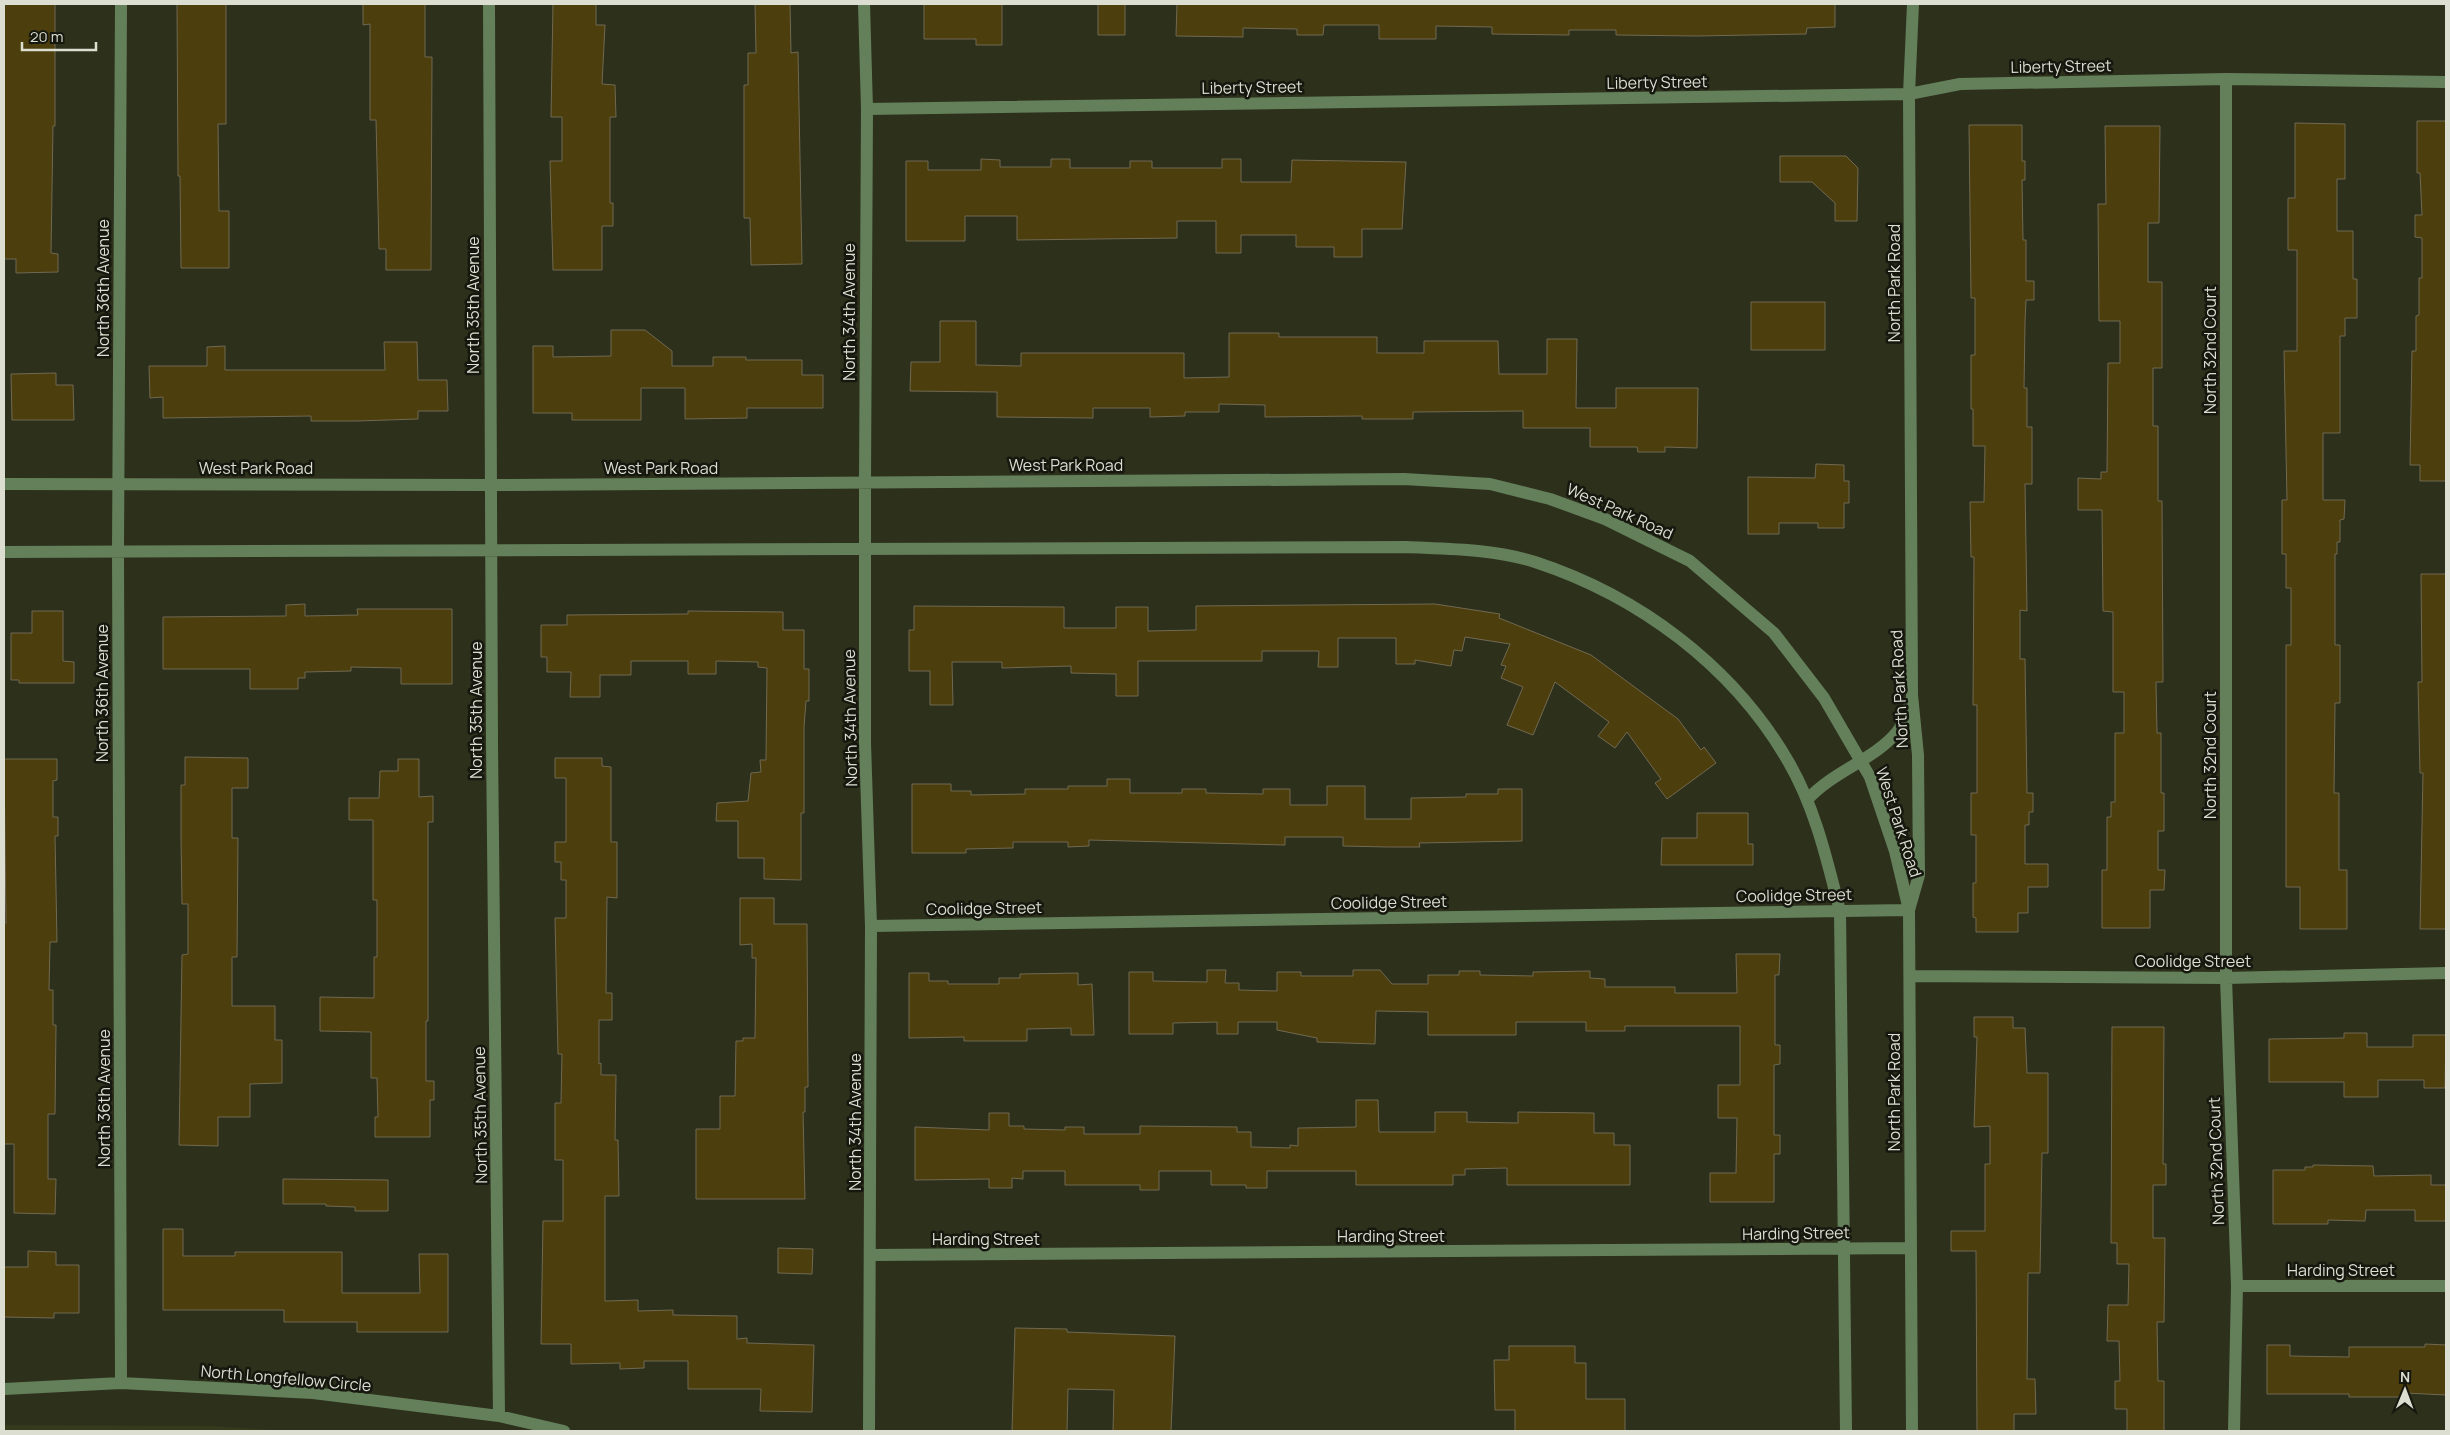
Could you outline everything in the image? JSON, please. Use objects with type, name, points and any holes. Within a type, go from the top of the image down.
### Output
[{"type":"street","name":"North 36th Avenue","points":[[121,4],[118,484],[121,1383]]},
{"type":"street","name":"North 35th Avenue","points":[[489,4],[490,485],[499,1416]]},
{"type":"street","name":"North 34th Avenue","points":[[864,4],[867,109],[865,743],[871,926],[869,1431]]},
{"type":"street","name":"North Park Road","points":[[1912,4],[1909,94],[1912,695],[1918,755],[1919,875],[1909,910],[1912,1431]]},
{"type":"street","name":"Liberty Street","points":[[867,109],[1909,94],[1960,84],[2226,80],[2446,82]]},
{"type":"street","name":"North 32nd Court","points":[[2226,80],[2226,978],[2237,1286],[2234,1431]]},
{"type":"street","name":"West Park Road","points":[[4,484],[490,485],[1404,479],[1490,484],[1550,498],[1605,519],[1690,562],[1774,633],[1824,698],[1870,777],[1895,851],[1909,910]]},
{"type":"street","points":[[4,552],[1408,547],[1478,551],[1534,562],[1590,584],[1662,625],[1711,663],[1755,713],[1788,761],[1807,800],[1840,911],[1846,1431]]},
{"type":"street","points":[[1807,800],[1820,786],[1881,746],[1898,732],[1905,718],[1912,695]]},
{"type":"street","name":"Coolidge Street","points":[[871,926],[1909,910]]},
{"type":"street","name":"Coolidge Street","points":[[1910,976],[2226,978],[2446,973]]},
{"type":"street","name":"Harding Street","points":[[871,1256],[1911,1248]]},
{"type":"street","name":"Harding Street","points":[[2237,1286],[2446,1286]]},
{"type":"street","name":"North Longfellow Circle","points":[[4,1389],[121,1383],[312,1393],[499,1416],[564,1431]]},
{"type":"shaded area","points":[[4,1425],[209,1426],[291,1431],[4,1431]]},
{"type":"building","points":[[4,4],[55,4],[55,126],[53,126],[51,253],[58,254],[58,272],[16,273],[16,259],[4,259]]},
{"type":"building","points":[[177,4],[226,4],[226,124],[218,124],[219,211],[229,211],[229,268],[181,268],[180,176],[178,176]]},
{"type":"building","points":[[363,4],[425,4],[425,57],[432,57],[431,270],[386,270],[386,249],[379,249],[376,120],[370,120],[370,24],[363,25]]},
{"type":"building","points":[[553,4],[596,4],[596,25],[605,25],[602,84],[615,85],[616,117],[610,117],[610,203],[613,203],[613,226],[602,226],[602,270],[553,270],[550,161],[562,161],[562,117],[551,117]]},
{"type":"building","points":[[755,4],[790,4],[791,53],[798,52],[802,264],[751,265],[750,218],[744,218],[744,85],[748,85],[748,53],[756,53]]},
{"type":"building","points":[[924,4],[1002,4],[1002,45],[976,45],[976,39],[924,39]]},
{"type":"building","points":[[1098,4],[1125,4],[1125,35],[1098,35]]},
{"type":"building","points":[[1177,4],[1835,4],[1835,27],[1807,28],[1806,34],[1696,36],[1616,35],[1616,30],[1569,30],[1569,35],[1492,34],[1492,27],[1436,26],[1436,39],[1379,39],[1379,25],[1324,25],[1323,35],[1297,35],[1297,29],[1243,28],[1243,37],[1176,36]]},
{"type":"building","points":[[2417,121],[2446,121],[2446,481],[2420,481],[2420,465],[2410,465],[2412,351],[2416,351],[2416,316],[2419,315],[2419,278],[2422,278],[2422,238],[2415,237],[2415,215],[2422,215],[2420,173],[2417,173]]},
{"type":"building","points":[[2295,123],[2345,124],[2345,179],[2337,179],[2337,231],[2353,231],[2353,279],[2357,279],[2357,318],[2345,318],[2345,336],[2340,336],[2340,433],[2323,433],[2323,500],[2345,500],[2344,519],[2340,520],[2340,542],[2337,542],[2337,554],[2335,554],[2335,645],[2340,645],[2340,703],[2335,703],[2334,793],[2339,793],[2339,870],[2347,870],[2347,929],[2300,929],[2300,887],[2286,887],[2286,645],[2291,645],[2291,588],[2286,588],[2286,554],[2282,554],[2282,500],[2287,500],[2284,351],[2297,351],[2297,250],[2288,250],[2288,198],[2295,198]]},
{"type":"building","points":[[1969,125],[2022,125],[2022,161],[2025,161],[2025,180],[2022,180],[2023,240],[2026,240],[2026,281],[2034,281],[2034,300],[2026,300],[2025,322],[2024,388],[2027,388],[2027,427],[2032,427],[2032,484],[2025,484],[2027,611],[2020,610],[2020,659],[2025,659],[2027,793],[2033,793],[2033,812],[2029,812],[2029,825],[2025,825],[2025,864],[2048,864],[2048,887],[2028,887],[2028,913],[2018,913],[2018,932],[1976,932],[1976,918],[1973,917],[1973,883],[1976,883],[1976,835],[1971,835],[1971,793],[1977,793],[1977,705],[1973,705],[1974,557],[1971,557],[1970,502],[1984,502],[1985,446],[1973,446],[1973,409],[1971,409],[1971,355],[1975,355],[1975,298],[1971,298]]},
{"type":"building","points":[[2105,126],[2160,126],[2159,223],[2148,223],[2148,282],[2162,282],[2162,368],[2153,368],[2153,426],[2158,426],[2158,501],[2162,501],[2163,682],[2156,682],[2157,733],[2161,733],[2161,793],[2164,793],[2164,831],[2158,831],[2158,870],[2165,870],[2164,890],[2150,890],[2150,928],[2102,928],[2102,870],[2107,870],[2107,817],[2111,817],[2111,802],[2115,802],[2115,733],[2124,733],[2124,692],[2113,692],[2113,612],[2103,611],[2102,510],[2078,510],[2078,478],[2101,479],[2101,472],[2107,472],[2108,363],[2120,363],[2120,321],[2099,321],[2098,204],[2106,204]]},
{"type":"building","points":[[1780,156],[1846,156],[1858,168],[1857,221],[1835,221],[1835,203],[1812,182],[1780,182]]},
{"type":"building","points":[[981,159],[1000,160],[1000,167],[1051,167],[1051,159],[1070,159],[1070,168],[1130,168],[1130,161],[1152,161],[1152,168],[1222,168],[1222,159],[1241,159],[1241,182],[1291,182],[1292,160],[1406,162],[1402,229],[1362,229],[1362,257],[1334,257],[1334,247],[1296,247],[1296,235],[1241,235],[1241,253],[1216,253],[1216,221],[1177,221],[1177,238],[1017,240],[1017,216],[965,216],[965,241],[906,241],[906,161],[928,161],[928,170],[981,170]]},
{"type":"building","points":[[1751,302],[1825,302],[1825,350],[1751,350]]},
{"type":"building","points":[[940,321],[976,321],[976,365],[1021,366],[1021,353],[1184,353],[1184,378],[1229,377],[1229,333],[1279,333],[1279,337],[1377,337],[1377,353],[1424,353],[1424,341],[1498,341],[1499,374],[1547,374],[1547,339],[1577,339],[1576,408],[1616,408],[1616,388],[1698,388],[1697,448],[1665,447],[1665,452],[1638,452],[1637,447],[1590,447],[1590,428],[1523,428],[1523,411],[1413,412],[1413,419],[1362,419],[1362,416],[1265,417],[1265,405],[1219,404],[1219,412],[1185,412],[1185,416],[1150,417],[1150,408],[1093,408],[1093,418],[997,417],[997,392],[910,391],[911,362],[940,362]]},
{"type":"building","points":[[611,330],[645,330],[672,351],[672,366],[713,366],[713,357],[746,357],[746,360],[802,360],[802,375],[823,375],[823,408],[747,408],[747,418],[685,419],[685,388],[641,388],[641,420],[572,420],[572,413],[533,413],[533,346],[553,346],[553,357],[611,356]]},
{"type":"building","points":[[384,342],[417,342],[418,380],[447,380],[448,411],[418,411],[418,419],[357,421],[311,421],[311,416],[163,418],[163,397],[150,398],[149,366],[207,366],[207,347],[225,346],[225,370],[385,370]]},
{"type":"building","points":[[56,373],[56,385],[73,385],[74,420],[12,420],[11,374]]},
{"type":"building","points":[[1816,464],[1844,465],[1844,481],[1849,481],[1849,503],[1844,503],[1844,528],[1818,528],[1818,523],[1779,523],[1779,534],[1748,534],[1748,477],[1815,478]]},
{"type":"building","points":[[2421,574],[2446,574],[2446,929],[2420,929],[2423,773],[2420,773],[2418,682],[2422,682]]},
{"type":"building","points":[[305,604],[305,616],[358,615],[357,609],[452,609],[452,684],[401,684],[401,668],[351,667],[351,671],[305,672],[305,678],[298,678],[298,689],[250,689],[250,669],[163,669],[163,617],[286,616],[286,605]]},
{"type":"building","points":[[1435,604],[1500,614],[1499,618],[1591,655],[1678,719],[1701,750],[1704,747],[1716,763],[1667,799],[1655,783],[1661,779],[1627,732],[1615,748],[1598,736],[1609,722],[1555,682],[1533,735],[1507,725],[1523,687],[1501,678],[1506,666],[1501,665],[1510,644],[1465,637],[1462,651],[1454,650],[1451,666],[1415,660],[1415,664],[1396,664],[1396,638],[1338,638],[1338,667],[1318,667],[1319,651],[1262,651],[1262,661],[1138,661],[1138,696],[1116,696],[1116,674],[1071,673],[1071,666],[1002,668],[1002,662],[952,662],[953,705],[930,705],[930,671],[909,671],[909,630],[914,630],[914,606],[1064,607],[1064,628],[1116,628],[1116,607],[1148,607],[1148,631],[1196,630],[1196,606]]},
{"type":"building","points":[[32,611],[63,611],[63,661],[74,662],[74,683],[19,683],[19,680],[11,680],[11,633],[32,633]]},
{"type":"building","points":[[688,611],[783,612],[783,630],[804,630],[804,669],[809,669],[809,701],[806,701],[804,727],[804,813],[801,813],[801,880],[764,879],[764,858],[738,858],[738,821],[716,821],[717,803],[748,801],[751,773],[761,772],[760,760],[766,760],[767,668],[758,667],[758,662],[716,661],[716,674],[688,674],[688,661],[631,661],[631,675],[600,675],[600,697],[570,697],[571,672],[547,672],[547,657],[541,657],[541,625],[567,625],[567,615],[688,614]]},
{"type":"building","points":[[185,757],[248,758],[248,788],[232,788],[232,838],[238,838],[237,957],[232,957],[232,1006],[275,1006],[275,1040],[282,1040],[282,1083],[250,1084],[250,1117],[218,1117],[218,1146],[179,1145],[182,955],[188,954],[188,904],[182,904],[181,839],[181,785],[185,785]]},
{"type":"building","points":[[555,758],[602,758],[602,766],[611,767],[611,842],[617,842],[617,898],[607,897],[606,993],[612,993],[612,1020],[599,1020],[599,1064],[601,1063],[601,1075],[616,1075],[615,1140],[618,1140],[619,1196],[605,1196],[605,1301],[638,1300],[638,1311],[673,1310],[673,1315],[737,1316],[737,1339],[747,1338],[747,1343],[814,1345],[812,1412],[760,1411],[761,1389],[688,1389],[688,1361],[644,1361],[644,1368],[620,1369],[620,1363],[571,1364],[571,1344],[541,1344],[543,1221],[563,1221],[563,1160],[555,1160],[555,1103],[561,1103],[562,1054],[558,1054],[555,918],[566,918],[566,880],[561,880],[561,862],[555,862],[555,842],[566,842],[566,778],[555,778]]},
{"type":"building","points":[[4,759],[57,759],[57,780],[53,781],[53,817],[58,817],[58,836],[55,836],[57,942],[50,942],[49,990],[53,990],[53,1025],[56,1025],[55,1114],[48,1114],[48,1179],[56,1179],[55,1214],[14,1213],[14,1144],[4,1144],[4,923],[6,923]]},
{"type":"building","points":[[398,759],[419,759],[419,797],[433,796],[433,822],[428,822],[428,1021],[426,1021],[426,1081],[434,1081],[434,1100],[430,1100],[430,1137],[375,1137],[375,1117],[378,1117],[377,1078],[371,1078],[371,1032],[320,1031],[320,997],[374,998],[374,957],[377,957],[377,900],[373,900],[373,820],[349,820],[349,798],[379,798],[380,771],[398,771]]},
{"type":"building","points":[[1107,779],[1130,779],[1130,793],[1182,793],[1182,789],[1206,789],[1206,793],[1263,794],[1263,789],[1290,789],[1290,805],[1327,805],[1327,786],[1365,786],[1365,819],[1411,819],[1411,798],[1466,797],[1466,794],[1498,794],[1498,789],[1522,789],[1522,841],[1419,843],[1420,847],[1388,847],[1343,846],[1343,837],[1285,837],[1285,845],[1089,840],[1089,846],[1068,847],[1068,842],[1013,842],[1013,848],[966,849],[966,853],[912,853],[912,784],[951,784],[951,791],[971,791],[971,795],[1025,794],[1025,789],[1068,789],[1068,786],[1107,786]]},
{"type":"building","points":[[1697,813],[1748,813],[1748,844],[1753,844],[1753,865],[1661,865],[1662,838],[1697,838]]},
{"type":"building","points":[[740,898],[774,898],[774,924],[807,924],[808,1087],[805,1087],[805,1112],[803,1112],[805,1199],[696,1199],[696,1129],[720,1129],[720,1096],[735,1096],[736,1041],[743,1041],[743,1038],[755,1038],[756,958],[752,958],[752,944],[740,945]]},
{"type":"building","points":[[1736,954],[1780,954],[1779,975],[1775,975],[1775,1045],[1780,1045],[1780,1064],[1774,1065],[1774,1135],[1780,1135],[1780,1154],[1774,1154],[1774,1202],[1710,1202],[1710,1173],[1736,1173],[1737,1118],[1718,1118],[1718,1085],[1740,1085],[1740,1026],[1625,1026],[1625,1031],[1586,1031],[1586,1022],[1516,1022],[1516,1035],[1428,1035],[1428,1012],[1376,1011],[1375,1044],[1317,1042],[1317,1038],[1277,1030],[1277,1022],[1238,1022],[1238,1034],[1217,1034],[1217,1022],[1173,1023],[1173,1034],[1129,1034],[1129,972],[1153,972],[1153,981],[1207,982],[1207,970],[1226,970],[1225,983],[1239,983],[1239,990],[1277,991],[1277,972],[1301,972],[1301,976],[1353,976],[1353,970],[1380,970],[1392,984],[1428,984],[1428,975],[1459,975],[1459,971],[1480,971],[1480,975],[1533,976],[1533,972],[1590,971],[1590,978],[1605,979],[1605,987],[1675,987],[1675,993],[1737,993]]},
{"type":"building","points":[[909,973],[929,973],[929,981],[948,981],[948,984],[999,984],[999,978],[1020,978],[1020,974],[1078,973],[1078,985],[1092,984],[1094,1035],[1071,1035],[1071,1028],[1027,1029],[1027,1041],[964,1041],[964,1037],[909,1038]]},
{"type":"building","points":[[1974,1017],[2013,1017],[2013,1028],[2025,1028],[2027,1073],[2048,1073],[2048,1153],[2042,1153],[2040,1273],[2028,1273],[2027,1379],[2035,1379],[2036,1414],[2014,1414],[2014,1431],[1977,1431],[1976,1251],[1951,1251],[1951,1231],[1985,1231],[1985,1164],[1990,1164],[1990,1126],[1974,1127],[1977,1037],[1974,1037]]},
{"type":"building","points":[[2112,1027],[2164,1027],[2163,1164],[2166,1164],[2166,1185],[2153,1185],[2153,1238],[2165,1238],[2164,1322],[2157,1322],[2158,1381],[2164,1381],[2164,1431],[2127,1431],[2127,1409],[2115,1409],[2115,1381],[2120,1381],[2119,1341],[2107,1341],[2108,1305],[2128,1305],[2129,1264],[2117,1264],[2117,1243],[2111,1243]]},
{"type":"building","points":[[2344,1033],[2367,1033],[2367,1047],[2413,1047],[2413,1035],[2446,1035],[2445,1088],[2424,1088],[2424,1080],[2378,1080],[2378,1097],[2344,1097],[2344,1082],[2269,1082],[2269,1039],[2344,1038]]},
{"type":"building","points":[[1356,1100],[1378,1100],[1379,1132],[1435,1132],[1435,1112],[1467,1112],[1467,1122],[1518,1123],[1518,1112],[1594,1113],[1594,1133],[1614,1133],[1614,1145],[1630,1145],[1630,1185],[1507,1185],[1507,1168],[1465,1169],[1465,1175],[1453,1175],[1453,1185],[1356,1185],[1356,1171],[1267,1171],[1267,1188],[1246,1188],[1246,1185],[1211,1185],[1211,1171],[1159,1171],[1159,1190],[1140,1190],[1140,1185],[1065,1185],[1065,1171],[1023,1171],[1023,1179],[1012,1178],[1012,1188],[989,1188],[989,1179],[915,1180],[915,1127],[989,1130],[989,1113],[1009,1113],[1009,1126],[1024,1126],[1024,1129],[1065,1130],[1065,1127],[1084,1127],[1084,1134],[1140,1134],[1140,1126],[1237,1127],[1237,1132],[1251,1132],[1251,1147],[1290,1148],[1290,1145],[1298,1146],[1298,1128],[1356,1127]]},
{"type":"building","points":[[2313,1165],[2373,1166],[2374,1176],[2431,1175],[2431,1185],[2446,1185],[2446,1221],[2415,1221],[2415,1210],[2366,1210],[2365,1221],[2328,1220],[2328,1224],[2273,1224],[2273,1170],[2305,1170],[2305,1167],[2313,1167]]},
{"type":"building","points":[[283,1179],[388,1180],[388,1211],[355,1211],[355,1207],[326,1206],[326,1204],[283,1204]]},
{"type":"building","points":[[163,1229],[183,1229],[183,1256],[235,1256],[235,1252],[342,1252],[342,1293],[420,1293],[419,1254],[448,1254],[448,1332],[357,1332],[357,1322],[284,1322],[284,1310],[163,1310]]},
{"type":"building","points":[[778,1248],[813,1249],[812,1274],[778,1273]]},
{"type":"building","points":[[28,1251],[56,1252],[56,1265],[79,1265],[79,1313],[54,1313],[54,1318],[4,1317],[4,1267],[28,1267]]},
{"type":"building","points":[[1015,1328],[1067,1329],[1067,1332],[1175,1336],[1171,1431],[1113,1431],[1114,1390],[1068,1389],[1067,1431],[1012,1431]]},
{"type":"building","points":[[2425,1344],[2446,1345],[2446,1395],[2405,1393],[2405,1397],[2349,1397],[2349,1394],[2267,1394],[2267,1345],[2290,1345],[2290,1356],[2349,1357],[2349,1347],[2425,1347]]},
{"type":"building","points":[[1509,1346],[1575,1346],[1575,1363],[1586,1363],[1586,1399],[1625,1399],[1625,1431],[1515,1431],[1515,1410],[1495,1410],[1494,1360],[1509,1360]]}]
